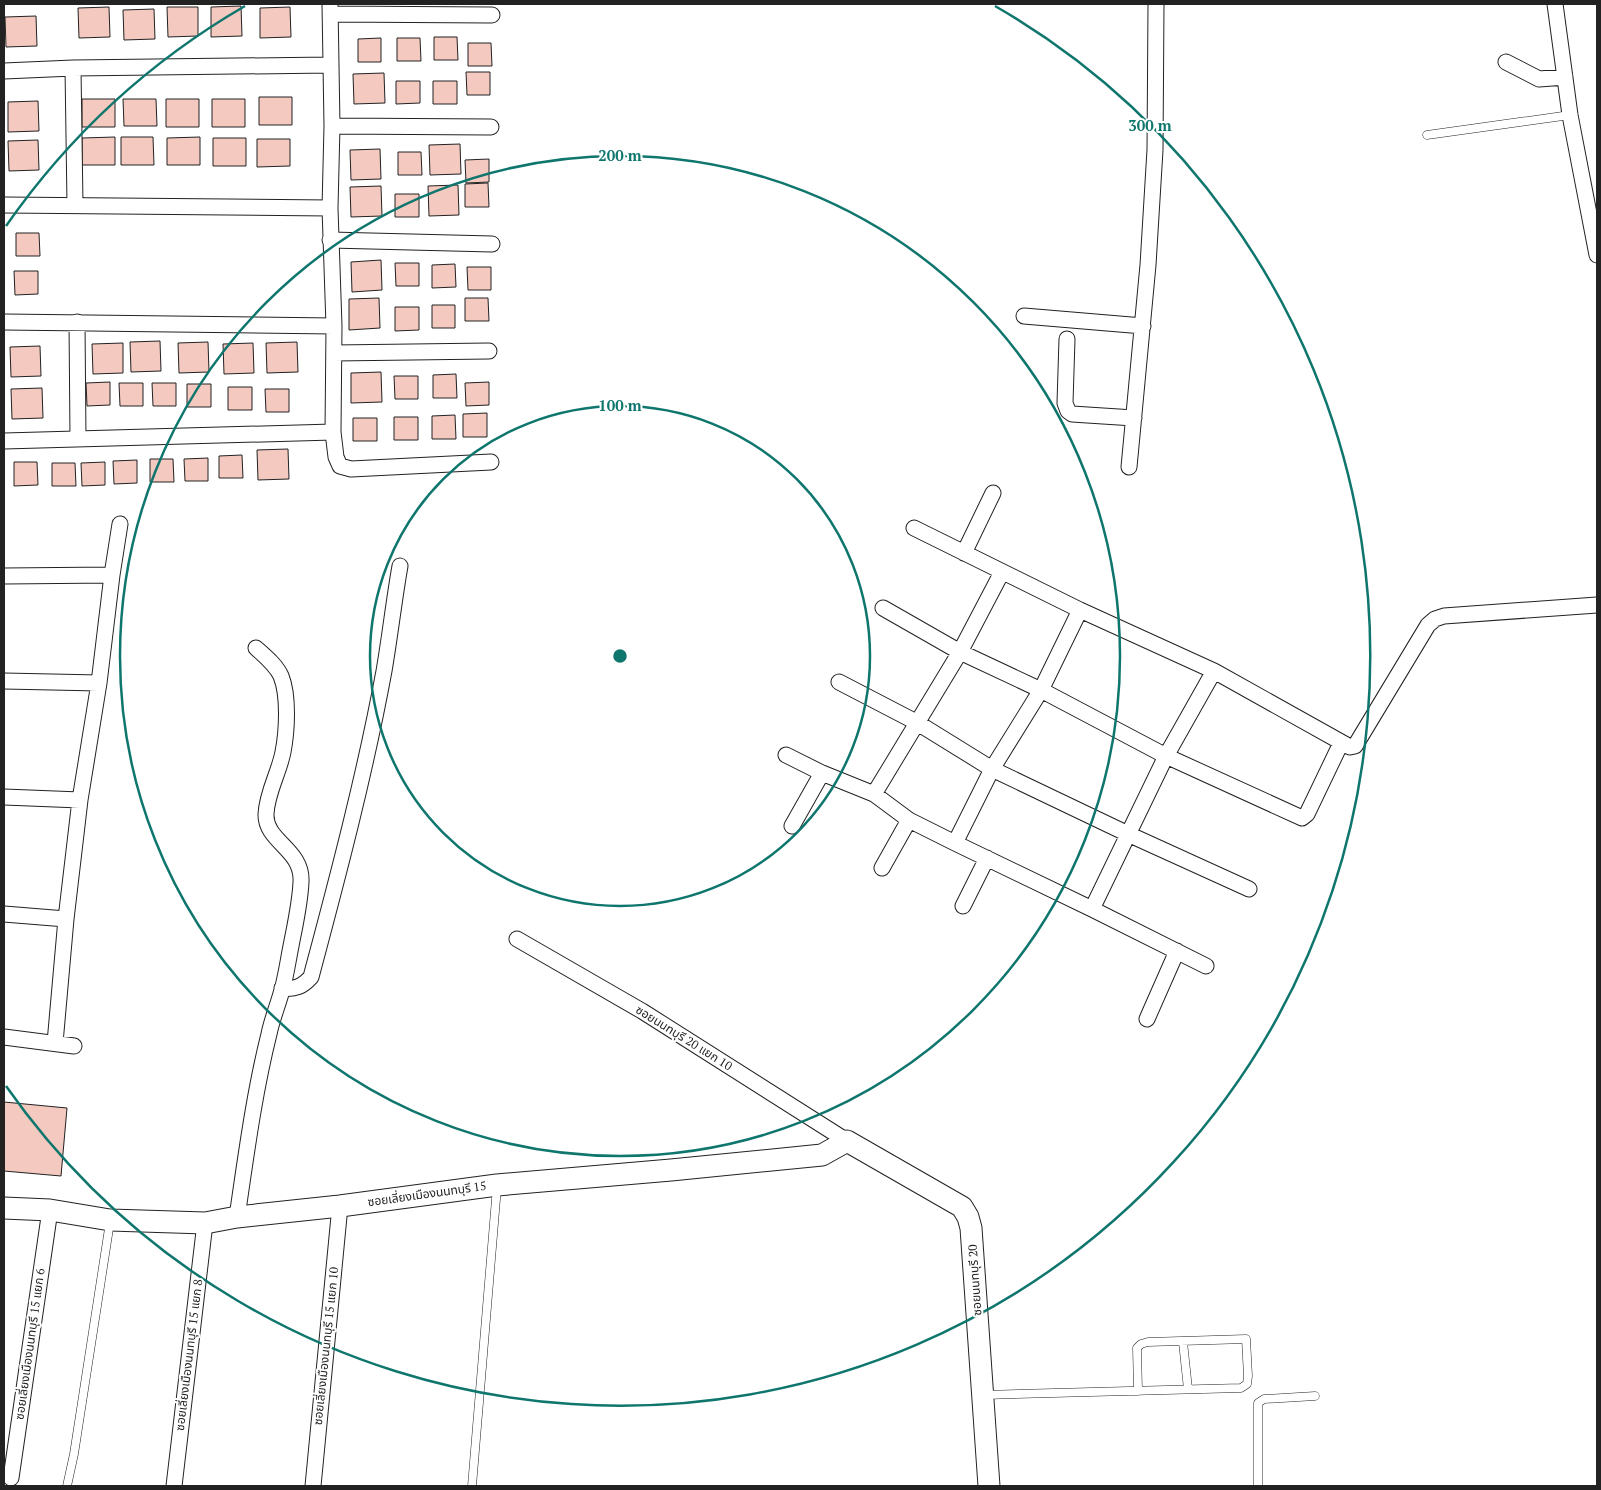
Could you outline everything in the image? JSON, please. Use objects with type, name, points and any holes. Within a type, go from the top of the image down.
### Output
[{"type":"street","points":[[1129,467],[1143,326],[1155,150],[1156,4]]},
{"type":"street","points":[[1555,4],[1570,115],[1597,255]]},
{"type":"street","points":[[491,462],[344,469],[337,461],[333,432],[334,326],[330,240],[332,126],[330,9],[492,15]]},
{"type":"street","points":[[1506,62],[1539,79],[1565,77]]},
{"type":"street","points":[[4,71],[73,68],[330,65]]},
{"type":"street","points":[[73,68],[74,206]]},
{"type":"street","points":[[332,126],[491,127]]},
{"type":"street","points":[[4,205],[330,208]]},
{"type":"street","points":[[330,240],[492,244]]},
{"type":"street","points":[[1024,316],[1143,326]]},
{"type":"street","points":[[4,322],[334,326]]},
{"type":"street","points":[[77,322],[78,439]]},
{"type":"street","points":[[1067,339],[1064,403],[1068,411],[1072,414],[1134,418]]},
{"type":"street","points":[[334,353],[489,351]]},
{"type":"street","points":[[4,441],[333,432]]},
{"type":"street","points":[[964,553],[993,493]]},
{"type":"street","points":[[55,1043],[66,919],[80,800],[99,682],[120,524]]},
{"type":"street","points":[[914,528],[1080,610],[1214,671],[1350,747],[1355,746],[1428,625],[1436,619],[1444,616],[1597,606]]},
{"type":"street","points":[[282,988],[296,988],[304,984],[311,977],[360,781],[384,670],[400,566]]},
{"type":"street","points":[[874,794],[960,652],[1002,572]]},
{"type":"street","points":[[4,576],[112,576]]},
{"type":"street","points":[[883,608],[960,652],[1041,690],[1166,756],[1302,818],[1307,814],[1341,743]]},
{"type":"street","points":[[955,843],[992,769],[1041,690],[1080,610]]},
{"type":"street","points":[[237,1217],[248,1138],[269,1034],[282,988],[299,903],[301,879],[296,859],[268,827],[266,817],[267,806],[283,752],[286,716],[285,692],[281,676],[272,663],[256,648]]},
{"type":"street","points":[[1092,909],[1166,756],[1214,671]]},
{"type":"street","points":[[4,681],[99,682]]},
{"type":"street","points":[[839,682],[916,722],[992,769],[1128,834],[1249,888]]},
{"type":"street","points":[[786,755],[822,773],[874,794],[909,820],[1206,966]]},
{"type":"street","points":[[792,826],[822,773]]},
{"type":"street","points":[[4,797],[80,800]]},
{"type":"street","points":[[882,868],[909,820]]},
{"type":"street","points":[[963,906],[987,858]]},
{"type":"street","points":[[4,914],[66,919]]},
{"type":"street","name":"ซอยนนทบุรี 20 แยก 10","points":[[517,939],[642,1011],[847,1141]]},
{"type":"street","points":[[1147,1019],[1177,951]]},
{"type":"street","points":[[4,1037],[74,1046]]},
{"type":"street","name":"ซอยเลี่ยงเมืองนนทบุรี 15","points":[[4,1208],[50,1210],[110,1220],[205,1223],[237,1217],[340,1206],[497,1184],[671,1170],[822,1155],[847,1141]]},
{"type":"street","name":"ซอยนนทบุรี 20","points":[[847,1141],[962,1206],[968,1217],[971,1228],[989,1486]]},
{"type":"street","name":"ซอยเลี่ยงเมืองนนทบุรี 15 แยก 10","points":[[312,1486],[340,1206]]},
{"type":"street","name":"ซอยเลี่ยงเมืองนนทบุรี 15 แยก 6","points":[[11,1478],[50,1210]]},
{"type":"street","name":"ซอยเลี่ยงเมืองนนทบุรี 15 แยก 8","points":[[174,1486],[205,1223]]},
{"type":"lane","points":[[1427,135],[1570,115]]},
{"type":"lane","points":[[472,1486],[497,1184]]},
{"type":"lane","points":[[67,1486],[74,1454],[110,1220]]},
{"type":"lane","points":[[983,1395],[1138,1391],[1188,1389],[1241,1388],[1247,1384],[1248,1376],[1246,1339],[1148,1342],[1141,1344],[1137,1348],[1138,1391]]},
{"type":"lane","points":[[1183,1342],[1188,1389]]},
{"type":"lane","points":[[1258,1486],[1258,1403],[1264,1399],[1315,1396]]},
{"type":"building","points":[[241,6],[242,36],[211,37],[211,7]]},
{"type":"building","points":[[109,7],[110,37],[79,38],[78,8]]},
{"type":"building","points":[[167,7],[198,7],[198,36],[168,37]]},
{"type":"building","points":[[290,7],[291,37],[260,38],[260,8]]},
{"type":"building","points":[[154,9],[155,39],[124,40],[123,10]]},
{"type":"building","points":[[36,16],[37,46],[6,47],[5,17]]},
{"type":"building","points":[[434,37],[457,37],[458,60],[434,60]]},
{"type":"building","points":[[381,38],[381,62],[358,62],[358,39]]},
{"type":"building","points":[[397,38],[420,38],[421,61],[397,61]]},
{"type":"building","points":[[468,43],[491,43],[492,66],[468,66]]},
{"type":"building","points":[[466,72],[490,72],[490,95],[467,95]]},
{"type":"building","points":[[384,73],[385,103],[354,104],[353,74]]},
{"type":"building","points":[[396,81],[420,81],[420,103],[396,104]]},
{"type":"building","points":[[433,81],[457,81],[457,104],[433,104]]},
{"type":"building","points":[[259,97],[292,97],[292,125],[259,125]]},
{"type":"building","points":[[82,99],[115,99],[115,127],[82,127]]},
{"type":"building","points":[[123,99],[156,99],[157,126],[124,126]]},
{"type":"building","points":[[166,99],[199,99],[199,127],[166,127]]},
{"type":"building","points":[[212,99],[245,99],[245,127],[212,127]]},
{"type":"building","points":[[38,101],[39,131],[8,132],[8,102]]},
{"type":"building","points":[[115,137],[115,165],[82,165],[82,138]]},
{"type":"building","points":[[121,137],[153,137],[154,165],[121,165]]},
{"type":"building","points":[[200,137],[200,165],[167,165],[167,138]]},
{"type":"building","points":[[213,138],[246,138],[246,166],[213,166]]},
{"type":"building","points":[[257,139],[290,139],[290,166],[257,167]]},
{"type":"building","points":[[38,140],[39,170],[9,171],[8,141]]},
{"type":"building","points":[[460,144],[461,174],[430,175],[429,145]]},
{"type":"building","points":[[380,149],[381,179],[351,180],[350,150]]},
{"type":"building","points":[[398,152],[421,152],[422,175],[398,175]]},
{"type":"building","points":[[489,159],[489,182],[466,183],[465,160]]},
{"type":"building","points":[[488,183],[489,207],[465,207],[465,184]]},
{"type":"building","points":[[458,185],[459,215],[429,216],[428,186]]},
{"type":"building","points":[[381,186],[382,216],[351,217],[350,187]]},
{"type":"building","points":[[395,194],[419,194],[419,217],[395,217]]},
{"type":"building","points":[[16,233],[39,233],[40,256],[16,256]]},
{"type":"building","points":[[381,260],[382,290],[352,292],[351,262]]},
{"type":"building","points":[[395,263],[419,263],[419,286],[396,286]]},
{"type":"building","points":[[455,264],[456,287],[432,288],[432,265]]},
{"type":"building","points":[[467,267],[491,267],[491,290],[468,290]]},
{"type":"building","points":[[14,271],[38,271],[38,294],[15,295]]},
{"type":"building","points":[[379,298],[380,328],[349,330],[349,299]]},
{"type":"building","points":[[465,298],[488,298],[489,321],[465,321]]},
{"type":"building","points":[[432,305],[455,305],[455,328],[432,328]]},
{"type":"building","points":[[395,307],[419,307],[419,330],[395,331]]},
{"type":"building","points":[[160,341],[161,371],[131,372],[130,342]]},
{"type":"building","points":[[208,342],[209,372],[179,373],[178,343]]},
{"type":"building","points":[[297,342],[298,372],[267,373],[266,343]]},
{"type":"building","points":[[123,343],[123,373],[93,374],[92,344]]},
{"type":"building","points":[[253,343],[254,373],[224,374],[223,344]]},
{"type":"building","points":[[40,346],[41,376],[11,377],[10,347]]},
{"type":"building","points":[[381,372],[382,402],[351,403],[351,373]]},
{"type":"building","points":[[456,374],[457,398],[433,398],[433,375]]},
{"type":"building","points":[[394,376],[418,376],[418,399],[395,399]]},
{"type":"building","points":[[110,382],[110,405],[87,406],[86,383]]},
{"type":"building","points":[[489,382],[489,405],[466,406],[465,383]]},
{"type":"building","points":[[119,383],[143,383],[143,406],[120,406]]},
{"type":"building","points":[[152,383],[176,383],[176,406],[153,406]]},
{"type":"building","points":[[187,384],[211,384],[211,407],[187,407]]},
{"type":"building","points":[[228,387],[252,387],[252,410],[228,410]]},
{"type":"building","points":[[42,388],[43,418],[12,419],[11,389]]},
{"type":"building","points":[[265,389],[289,389],[289,412],[266,412]]},
{"type":"building","points":[[487,413],[487,437],[463,437],[463,414]]},
{"type":"building","points":[[455,415],[456,439],[432,439],[432,416]]},
{"type":"building","points":[[394,417],[418,417],[418,440],[394,440]]},
{"type":"building","points":[[353,418],[377,418],[377,441],[353,441]]},
{"type":"building","points":[[288,449],[289,479],[258,480],[257,450]]},
{"type":"building","points":[[242,455],[243,478],[219,478],[219,456]]},
{"type":"building","points":[[208,458],[208,481],[185,481],[184,459]]},
{"type":"building","points":[[150,459],[173,459],[174,482],[150,482]]},
{"type":"building","points":[[137,460],[137,483],[114,484],[113,461]]},
{"type":"building","points":[[14,462],[37,462],[38,485],[14,486]]},
{"type":"building","points":[[105,462],[105,485],[82,486],[81,463]]},
{"type":"building","points":[[52,463],[75,463],[76,486],[52,486]]},
{"type":"building","points":[[4,1102],[67,1108],[61,1176],[4,1171]]}]
